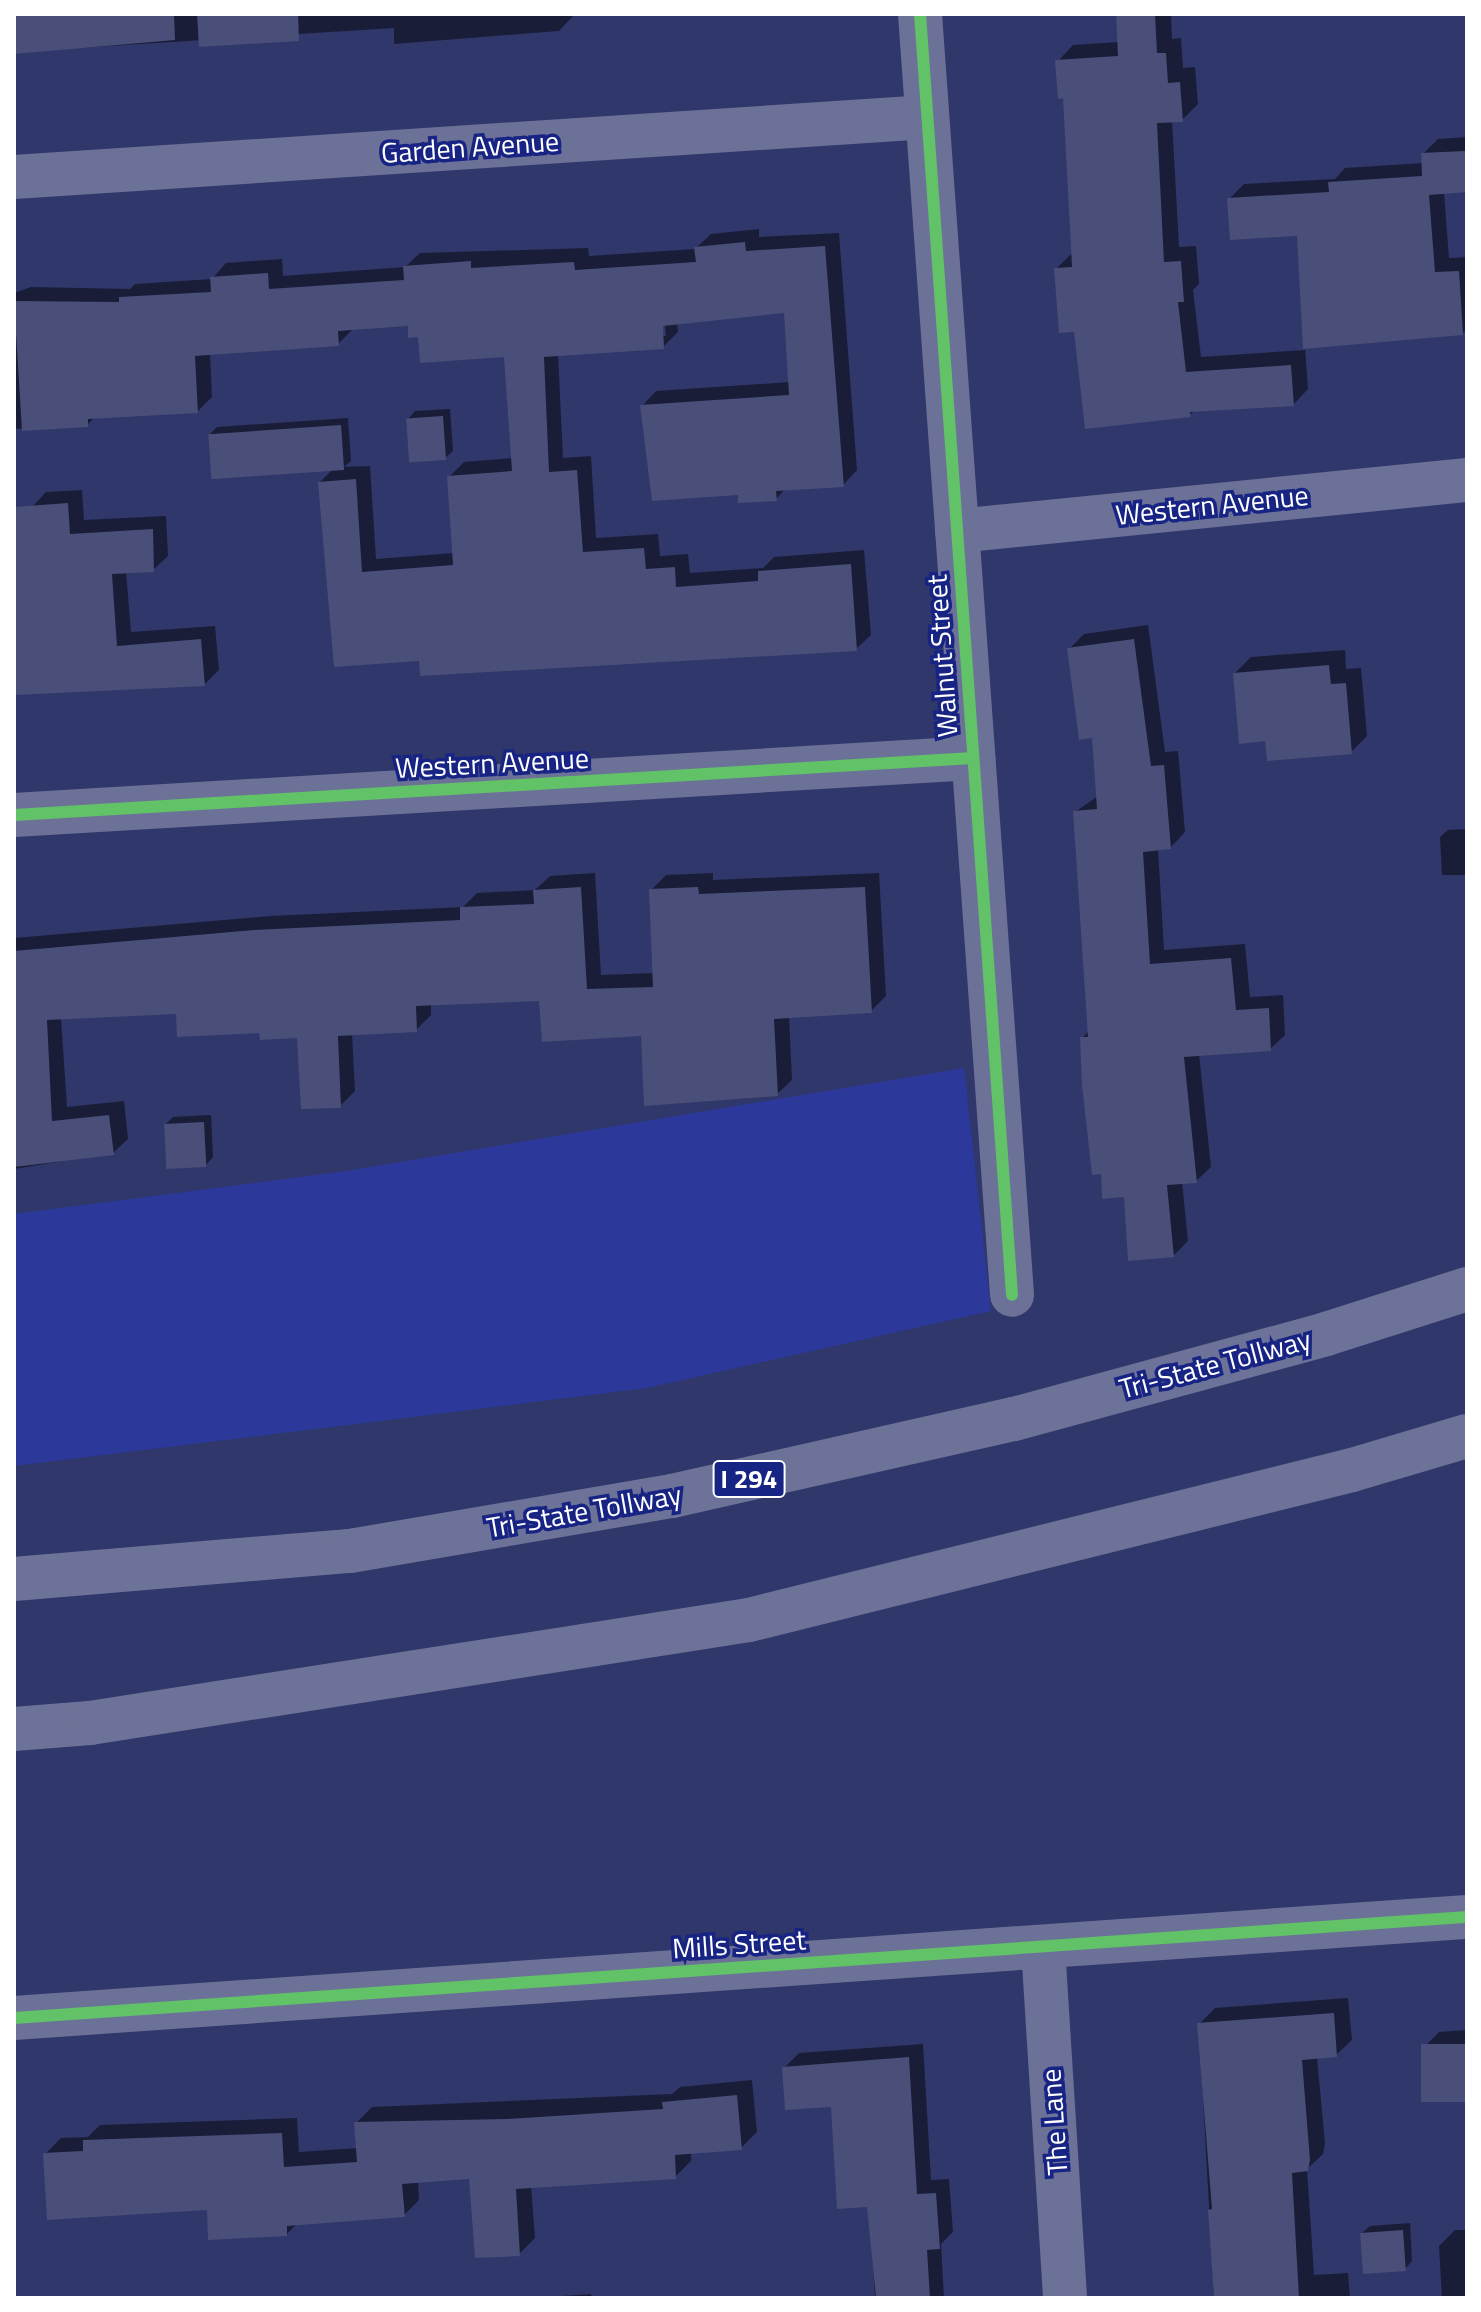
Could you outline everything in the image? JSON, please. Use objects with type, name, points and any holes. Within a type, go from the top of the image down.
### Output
[{"type":"highway","name":"Tri-State Tollway","points":[[14,1579],[350,1551],[672,1496],[1014,1419],[1326,1334],[1467,1289]]},
{"type":"highway","points":[[14,1729],[90,1723],[749,1620],[1352,1470],[1467,1436]]},
{"type":"street","name":"Walnut Street","points":[[920,14],[1012,1295]]},
{"type":"street","name":"Garden Avenue","points":[[14,177],[927,117]]},
{"type":"street","name":"Western Avenue","points":[[957,531],[1467,480]]},
{"type":"street","name":"Western Avenue","points":[[14,815],[973,758]]},
{"type":"street","name":"Mills Street","points":[[14,2018],[1467,1917]]},
{"type":"street","name":"The Lane","points":[[1043,1947],[1065,2298]]},
{"type":"shaded area","points":[[964,1068],[991,1311],[647,1388],[14,1466],[14,1214],[346,1171]]},
{"type":"building","points":[[14,14],[174,14],[175,40],[14,54]]},
{"type":"building","points":[[197,14],[298,14],[299,41],[199,47]]},
{"type":"building","points":[[1116,14],[1155,14],[1157,53],[1166,53],[1168,83],[1180,82],[1183,122],[1157,123],[1164,262],[1181,261],[1184,302],[1178,302],[1186,372],[1291,365],[1294,406],[1190,412],[1191,417],[1085,429],[1074,332],[1059,333],[1054,268],[1072,267],[1063,98],[1058,99],[1055,60],[1118,56]]},
{"type":"building","points":[[1465,151],[1467,192],[1429,195],[1435,272],[1459,271],[1463,335],[1303,349],[1297,236],[1230,240],[1227,198],[1329,192],[1328,182],[1422,176],[1421,153]]},
{"type":"building","points":[[745,242],[746,251],[825,246],[844,487],[776,491],[777,501],[738,503],[738,495],[652,501],[640,405],[789,395],[784,313],[663,326],[664,349],[544,357],[549,472],[577,470],[583,552],[644,548],[646,569],[675,567],[676,587],[758,581],[758,571],[851,564],[857,651],[420,676],[419,661],[334,667],[318,482],[356,479],[362,572],[453,565],[447,476],[512,471],[504,357],[420,363],[418,337],[408,338],[408,326],[338,331],[339,346],[195,356],[198,413],[88,419],[88,427],[22,431],[14,301],[119,302],[119,297],[211,292],[210,277],[268,273],[269,289],[404,280],[403,266],[471,261],[471,268],[574,262],[575,270],[696,262],[694,247]]},
{"type":"building","points":[[443,416],[446,460],[409,462],[406,419]]},
{"type":"building","points":[[341,425],[344,470],[211,479],[208,434]]},
{"type":"building","points":[[68,503],[70,534],[153,529],[154,572],[112,574],[117,646],[201,639],[205,686],[14,695],[14,507]]},
{"type":"building","points":[[1134,639],[1151,766],[1164,765],[1171,849],[1143,852],[1150,964],[1231,958],[1236,1010],[1269,1008],[1271,1051],[1184,1057],[1197,1183],[1167,1185],[1174,1257],[1128,1261],[1124,1197],[1102,1199],[1101,1174],[1092,1175],[1082,1085],[1080,1037],[1088,1037],[1073,811],[1097,809],[1092,738],[1079,740],[1067,648]]},
{"type":"building","points":[[1329,665],[1331,684],[1346,683],[1352,754],[1267,761],[1265,741],[1239,744],[1233,673]]},
{"type":"building","points":[[581,887],[587,989],[653,987],[649,889],[698,887],[699,894],[865,887],[872,1013],[774,1019],[778,1096],[644,1106],[641,1036],[542,1042],[539,1001],[416,1006],[417,1032],[338,1036],[341,1108],[301,1109],[297,1038],[260,1040],[259,1033],[177,1037],[176,1014],[47,1020],[52,1121],[109,1115],[114,1155],[14,1167],[14,951],[254,930],[460,920],[460,907],[534,904],[533,890]]},
{"type":"building","points":[[204,1122],[206,1167],[166,1169],[164,1124]]},
{"type":"building","points":[[1334,2013],[1337,2057],[1302,2060],[1310,2160],[1308,2171],[1292,2173],[1299,2298],[1214,2298],[1208,2210],[1212,2209],[1197,2023]]},
{"type":"building","points":[[1421,2044],[1467,2044],[1467,2102],[1421,2102]]},
{"type":"building","points":[[909,2057],[917,2194],[936,2193],[940,2249],[927,2250],[930,2298],[876,2298],[867,2207],[837,2209],[831,2107],[785,2110],[782,2067]]},
{"type":"building","points":[[737,2095],[742,2150],[675,2155],[676,2179],[516,2189],[520,2256],[475,2258],[469,2179],[402,2184],[405,2217],[287,2226],[287,2236],[208,2240],[207,2210],[47,2220],[43,2153],[83,2151],[83,2140],[282,2133],[284,2167],[357,2162],[354,2122],[507,2119],[663,2109],[662,2102]]},
{"type":"building","points":[[1403,2230],[1406,2271],[1363,2274],[1360,2233]]},
{"type":"cycle path","points":[[920,14],[1012,1295]]},
{"type":"cycle path","points":[[14,815],[973,758]]},
{"type":"cycle path","points":[[14,2018],[1467,1917]]}]
